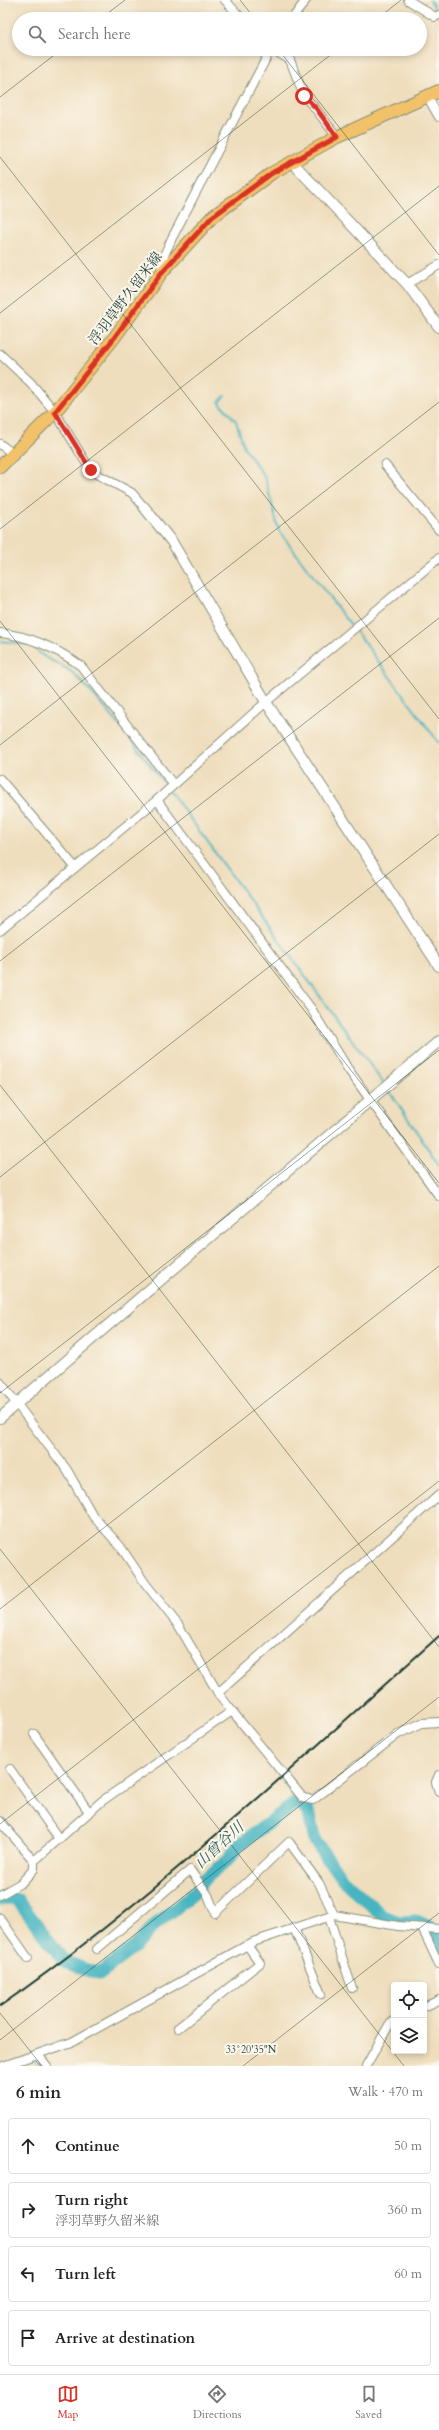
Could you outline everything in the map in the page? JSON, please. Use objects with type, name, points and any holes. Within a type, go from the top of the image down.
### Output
[{"type":"main road","name":"浮羽草野久留米線","points":[[0,467],[55,412],[114,338],[162,272],[212,217],[272,173],[337,137],[439,91]]},
{"type":"street","points":[[226,0],[236,12]]},
{"type":"street","points":[[297,12],[306,0]]},
{"type":"street","points":[[408,0],[437,16]]},
{"type":"street","points":[[162,272],[161,262],[172,238],[268,56]]},
{"type":"street","points":[[283,56],[290,60],[304,96],[316,108],[337,137]]},
{"type":"street","points":[[426,96],[439,117]]},
{"type":"street","points":[[292,162],[407,284],[439,327]]},
{"type":"street","points":[[407,284],[439,265]]},
{"type":"street","points":[[0,354],[31,384],[55,412],[91,470],[132,493],[172,542],[266,702],[439,966]]},
{"type":"street","points":[[0,444],[13,454]]},
{"type":"street","points":[[385,465],[439,530]]},
{"type":"street","points":[[0,930],[75,866],[157,800],[173,784],[266,702],[439,558]]},
{"type":"street","points":[[0,632],[17,634],[44,643],[63,652],[82,666],[173,784]]},
{"type":"street","points":[[0,779],[75,866]]},
{"type":"street","points":[[157,800],[312,1010],[348,1069],[371,1099],[439,1196]]},
{"type":"street","points":[[0,1418],[439,1042]]},
{"type":"street","points":[[0,1382],[67,1470],[94,1516],[120,1546],[145,1583],[179,1626],[218,1693],[303,1798],[308,1801],[313,1800],[398,1734],[422,1723],[439,1722]]},
{"type":"street","points":[[218,1693],[439,1495]]},
{"type":"street","points":[[34,1860],[89,1812],[232,1711]]},
{"type":"street","points":[[34,1734],[89,1812]]},
{"type":"street","points":[[10,1769],[59,1838]]},
{"type":"street","points":[[439,1775],[436,1782],[439,1792]]},
{"type":"street","points":[[0,1821],[34,1860],[34,1869],[29,1875],[0,1895]]},
{"type":"street","points":[[97,1949],[190,1870],[202,1886],[215,1913],[289,1842],[319,1883],[331,1916],[352,1988]]},
{"type":"street","points":[[2,2066],[38,2055],[72,2042],[247,1945],[331,1916],[431,1929],[439,1964]]},
{"type":"street","points":[[0,1918],[28,1958]]},
{"type":"street","points":[[294,1928],[321,1994]]},
{"type":"street","points":[[178,2028],[260,1963],[247,1945]]},
{"type":"street","points":[[427,2006],[439,2000]]},
{"type":"street","points":[[366,2066],[391,2023]]},
{"type":"street","points":[[38,2055],[47,2066]]},
{"type":"waterway","points":[[430,0],[437,13]]},
{"type":"waterway","points":[[225,396],[219,402],[236,421],[244,447],[265,478],[279,531],[352,627]]},
{"type":"waterway","points":[[355,630],[439,743]]},
{"type":"waterway","points":[[0,641],[32,645],[41,655],[74,674],[111,715],[167,787]]},
{"type":"waterway","points":[[170,791],[384,1084]]},
{"type":"waterway","points":[[388,1089],[439,1165]]},
{"type":"waterway","points":[[282,1781],[298,1801]]},
{"type":"waterway","name":"山曾谷川","points":[[0,1899],[9,1898],[18,1900],[65,1962],[99,1974],[132,1949],[155,1925],[197,1891],[203,1880],[227,1861],[239,1845],[298,1801],[308,1811],[315,1841],[342,1879],[383,1916],[399,1922],[416,1921],[428,1926],[434,1932],[439,1949]]},
{"type":"waterway","points":[[34,2061],[38,2066]]},
{"type":"railway","points":[[0,2006],[28,1987],[108,1926],[160,1883],[268,1789],[439,1636]]},
{"type":"route","points":[[91,470],[72,443],[55,412],[114,338],[162,272],[212,217],[272,173],[337,137],[316,108],[304,96]]}]
